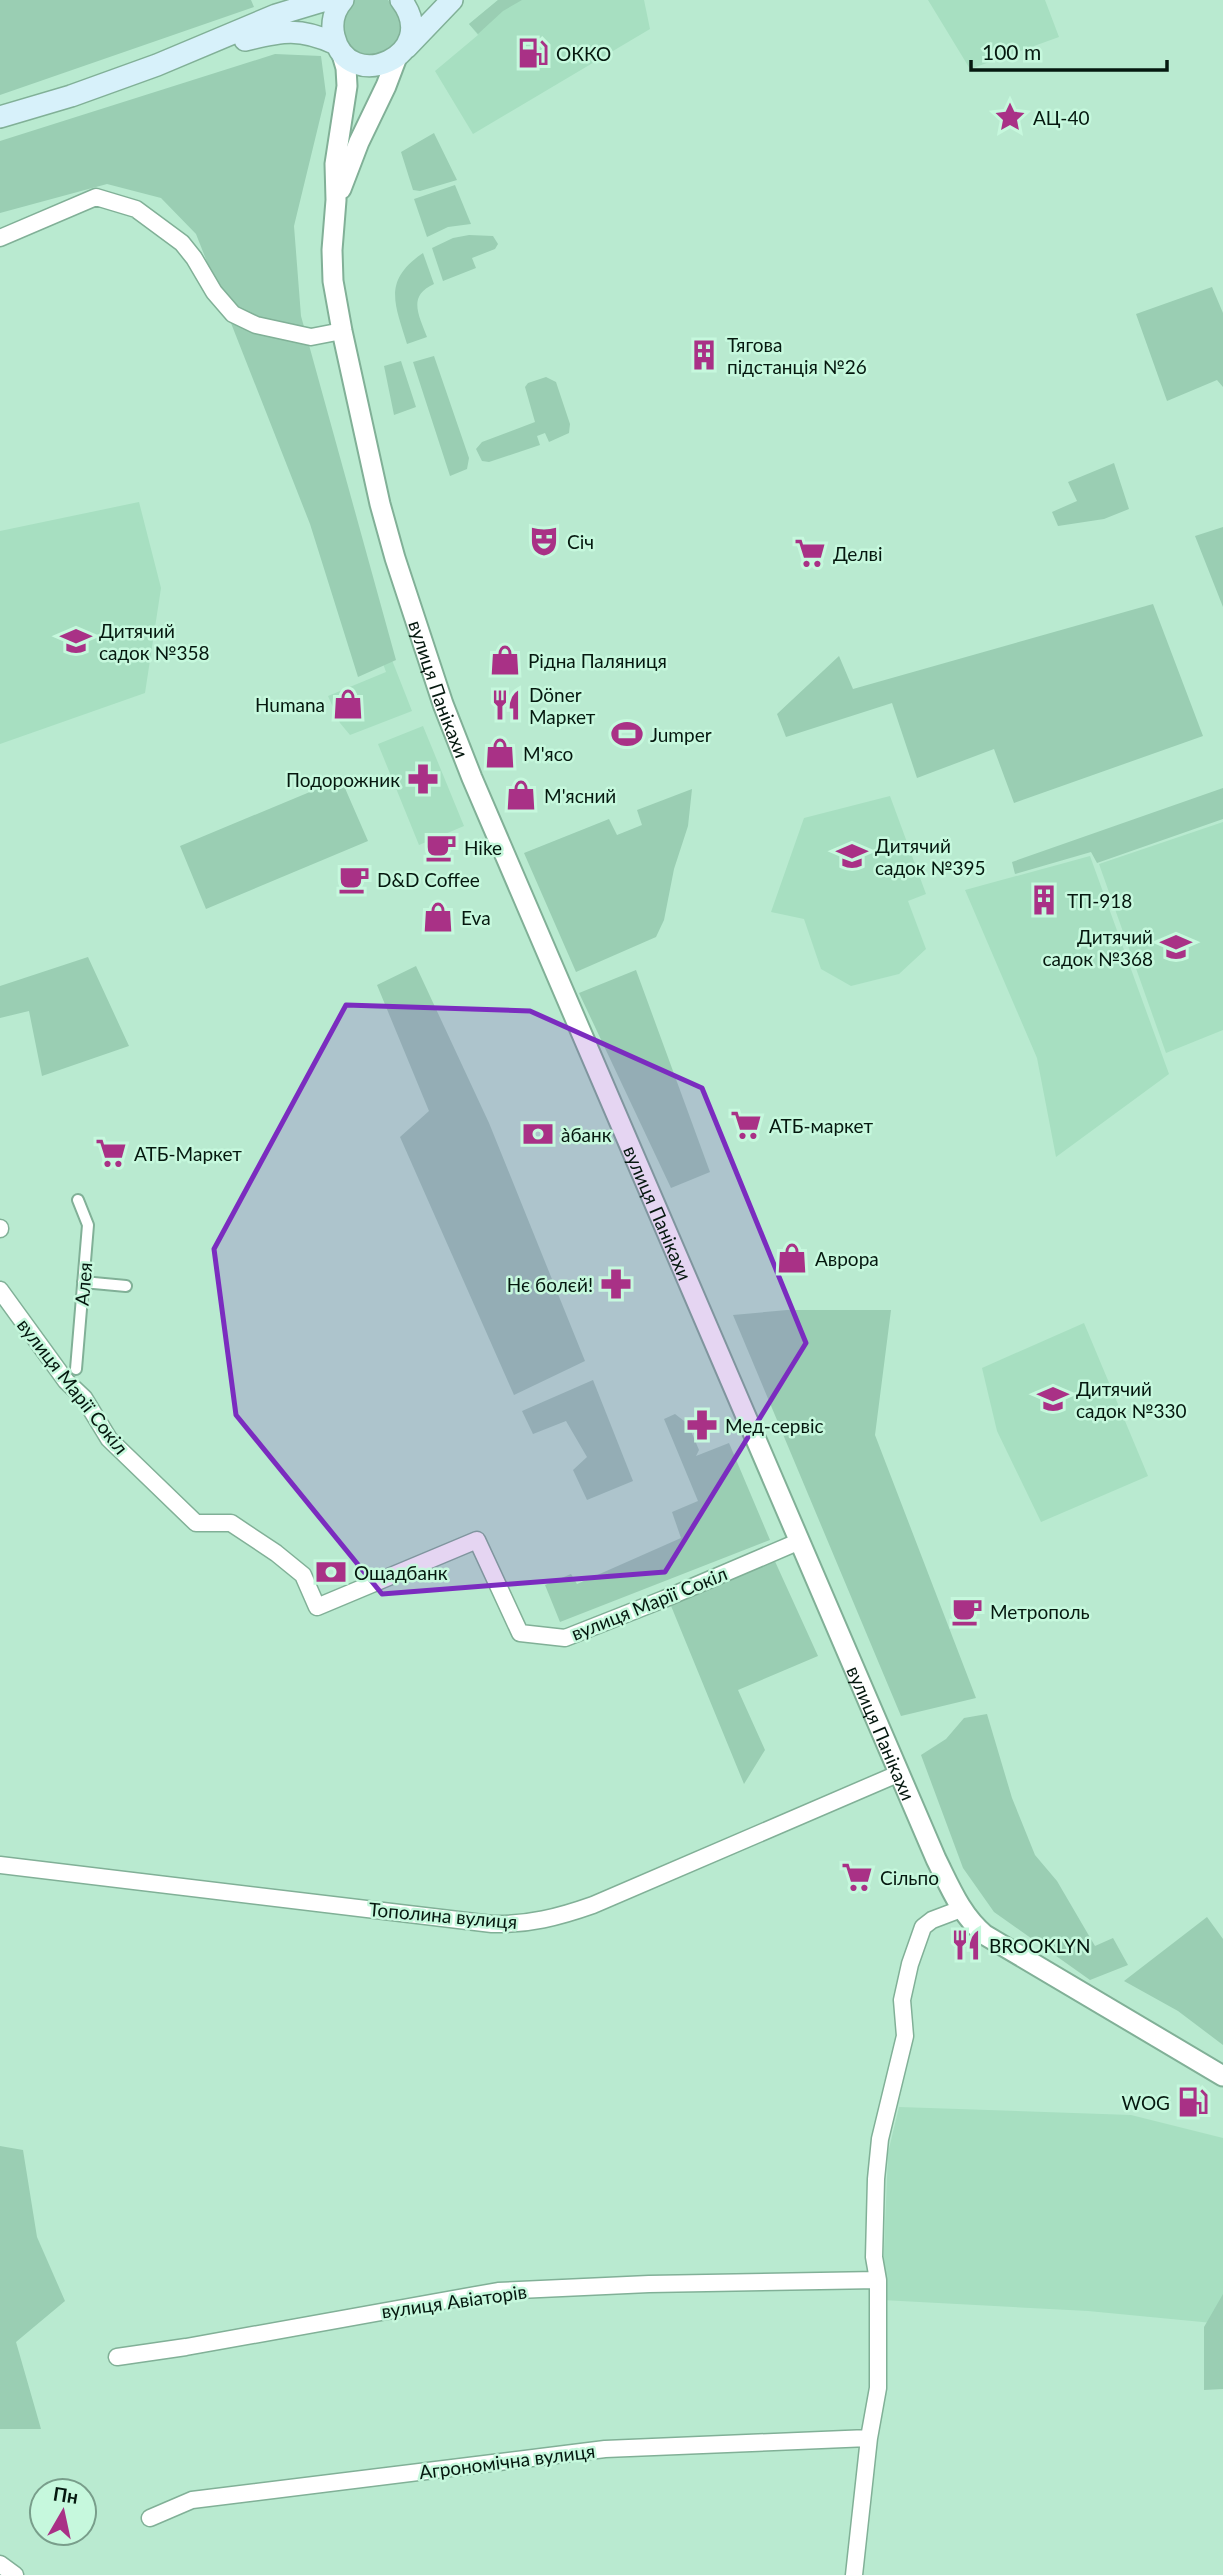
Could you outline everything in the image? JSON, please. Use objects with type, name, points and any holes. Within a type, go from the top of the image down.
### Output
[{"type":"main road","points":[[0,117],[71,96],[185,55],[276,15],[326,0]]},
{"type":"main road","points":[[339,47],[332,23],[343,0]]},
{"type":"main road","points":[[185,55],[288,31],[317,35],[339,47],[348,58],[368,66],[378,65],[401,53],[409,40],[411,20],[401,0]]},
{"type":"main road","name":"вулиця Панікахи","points":[[401,53],[452,0]]},
{"type":"street","name":"вулиця Панікахи","points":[[337,200],[335,164],[347,86],[346,68],[339,47]]},
{"type":"street","name":"вулиця Панікахи","points":[[401,53],[359,142],[337,200],[333,224],[333,281],[380,504],[410,607],[443,704],[936,1859],[961,1909],[971,1923],[985,1935],[1223,2076]]},
{"type":"street","points":[[0,238],[96,197],[136,209],[182,243],[214,292],[233,314],[256,325],[312,337],[342,331]]},
{"type":"street","name":"Алея","points":[[76,1369],[88,1226],[78,1200]]},
{"type":"street","points":[[83,1282],[126,1286]]},
{"type":"street","name":"вулиця Марії Сокіл","points":[[0,1290],[66,1381],[84,1398],[109,1439],[196,1523],[231,1523],[276,1553],[303,1575],[317,1607],[477,1540],[520,1633],[565,1638],[800,1541]]},
{"type":"street","name":"Тополина вулиця","points":[[0,1865],[492,1924],[515,1924],[563,1916],[900,1773]]},
{"type":"street","points":[[854,2575],[869,2438],[878,2388],[878,2280],[874,2257],[880,2139],[905,2036],[901,2012],[904,1989],[917,1939],[923,1927],[932,1920],[961,1909]]},
{"type":"street","name":"вулиця Авіаторів","points":[[117,2357],[498,2291],[649,2284],[878,2280]]},
{"type":"street","name":"Агрономічна вулиця","points":[[150,2518],[192,2500],[604,2449],[869,2438]]},
{"type":"street","points":[[0,2564],[15,2575]]},
{"type":"highlighted area","points":[[346,1005],[530,1011],[702,1088],[806,1343],[665,1572],[382,1594],[236,1415],[214,1249]]},
{"type":"shaded area","points":[[0,0],[251,0],[254,7],[0,95]]},
{"type":"shaded area","points":[[355,0],[388,0],[401,14],[401,39],[384,57],[352,53],[340,32],[345,8]]},
{"type":"shaded area","name":"ОККО","points":[[498,0],[644,0],[650,29],[473,134],[435,71],[478,35],[469,24]]},
{"type":"shaded area","points":[[498,0],[522,0],[503,11],[478,34],[469,24]]},
{"type":"shaded area","points":[[928,0],[1045,0],[1059,37],[970,69]]},
{"type":"shaded area","points":[[275,54],[321,56],[326,94],[294,226],[301,316],[396,660],[358,677],[310,524],[196,234],[161,198],[107,184],[0,213],[0,141]]},
{"type":"shaded area","points":[[434,133],[457,180],[420,191],[413,190],[401,152]]},
{"type":"shaded area","points":[[455,185],[471,224],[448,227],[427,237],[414,199]]},
{"type":"shaded area","points":[[469,235],[493,236],[498,244],[495,249],[472,258],[476,268],[443,281],[432,248],[453,238]]},
{"type":"shaded area","points":[[423,253],[434,284],[420,294],[417,307],[427,337],[407,344],[395,294],[402,273]]},
{"type":"shaded area","points":[[1212,287],[1223,313],[1223,387],[1217,380],[1167,401],[1136,314]]},
{"type":"shaded area","points":[[434,356],[469,458],[467,469],[450,476],[413,362]]},
{"type":"shaded area","points":[[401,361],[416,407],[394,415],[384,366]]},
{"type":"shaded area","points":[[546,377],[556,382],[570,424],[569,433],[549,442],[545,433],[537,436],[540,445],[489,462],[482,461],[476,449],[482,442],[535,422],[525,387],[528,383]]},
{"type":"shaded area","points":[[1114,463],[1129,509],[1104,519],[1058,526],[1052,512],[1077,501],[1068,482]]},
{"type":"shaded area","name":"Дитячий садок №358","points":[[139,502],[161,588],[145,693],[0,744],[0,531]]},
{"type":"shaded area","points":[[1223,527],[1223,607],[1195,536]]},
{"type":"shaded area","points":[[1153,604],[1203,736],[1014,803],[994,749],[917,778],[892,703],[786,737],[777,714],[839,656],[853,689]]},
{"type":"shaded area","points":[[390,655],[412,711],[350,735],[340,723],[328,696],[386,672],[381,658]]},
{"type":"shaded area","points":[[423,726],[464,826],[419,845],[378,744]]},
{"type":"shaded area","points":[[341,779],[368,841],[206,909],[180,846]]},
{"type":"shaded area","points":[[1223,788],[1223,819],[1097,863],[1091,852],[1015,874],[1012,862]]},
{"type":"shaded area","points":[[692,789],[688,826],[674,869],[664,920],[656,937],[576,972],[524,853],[609,819],[617,835],[642,825],[637,810]]},
{"type":"shaded area","name":"Дитячий садок №395","points":[[890,796],[926,894],[908,901],[926,949],[899,974],[851,986],[821,969],[804,919],[771,912],[804,818]]},
{"type":"shaded area","name":"Дитячий садок №368","points":[[1223,822],[1223,1030],[1166,1053],[1099,864]]},
{"type":"shaded area","points":[[1090,856],[1169,1074],[1056,1157],[1037,1058],[965,890]]},
{"type":"shaded area","points":[[88,957],[129,1046],[42,1076],[29,1011],[0,1018],[0,986]]},
{"type":"shaded area","points":[[416,966],[489,1123],[585,1361],[514,1395],[400,1137],[429,1111],[377,985]]},
{"type":"shaded area","points":[[636,970],[710,1172],[671,1188],[579,993]]},
{"type":"shaded area","points":[[787,1310],[891,1310],[875,1435],[976,1698],[901,1716],[733,1315]]},
{"type":"shaded area","name":"Дитячий садок №330","points":[[1084,1323],[1148,1476],[1041,1522],[997,1431],[982,1368]]},
{"type":"shaded area","points":[[593,1380],[633,1481],[587,1500],[573,1470],[587,1457],[566,1421],[533,1434],[522,1411]]},
{"type":"shaded area","points":[[675,1414],[688,1424],[699,1450],[696,1456],[729,1443],[770,1540],[560,1622],[545,1585],[571,1574],[577,1584],[681,1538],[672,1512],[698,1501],[664,1419]]},
{"type":"shaded area","points":[[773,1557],[818,1656],[738,1690],[765,1750],[744,1784],[669,1601]]},
{"type":"shaded area","points":[[987,1714],[1012,1798],[1035,1855],[1057,1881],[1095,1946],[1113,1938],[1128,1965],[1090,1980],[994,1912],[963,1868],[921,1755],[946,1739],[964,1718]]},
{"type":"shaded area","points":[[1207,1917],[1223,1939],[1223,2045],[1178,2011],[1124,1981]]},
{"type":"shaded area","points":[[899,2107],[1131,2115],[1223,2138],[1223,2324],[1088,2311],[882,2300],[888,2153]]},
{"type":"shaded area","points":[[0,2146],[23,2150],[37,2237],[65,2301],[16,2342],[41,2429],[0,2429]]},
{"type":"shaded area","points":[[1223,2294],[1223,2389],[1204,2390],[1204,2327]]},
{"type":"place","name":"ОККО","points":[[533,53]]},
{"type":"place","name":"АЦ-40","points":[[1010,117]]},
{"type":"place","name":"Тягова пiдстанцiя №26","points":[[704,355]]},
{"type":"place","name":"Січ","points":[[544,541]]},
{"type":"place","name":"Делві","points":[[810,553]]},
{"type":"place","name":"Дитячий садок №358","points":[[76,641]]},
{"type":"place","name":"Рідна Паляниця","points":[[505,660]]},
{"type":"place","name":"Humana","points":[[348,704]]},
{"type":"place","name":"Döner Маркет","points":[[506,705]]},
{"type":"place","name":"Jumper","points":[[627,734]]},
{"type":"place","name":"М'ясо","points":[[500,753]]},
{"type":"place","name":"Подорожник","points":[[423,779]]},
{"type":"place","name":"М'ясний","points":[[521,795]]},
{"type":"place","name":"Hike","points":[[441,847]]},
{"type":"place","name":"Дитячий садок №395","points":[[852,856]]},
{"type":"place","name":"D&D Coffee","points":[[354,879]]},
{"type":"place","name":"ТП-918","points":[[1044,900]]},
{"type":"place","name":"Eva","points":[[438,917]]},
{"type":"place","name":"Дитячий садок №368","points":[[1176,947]]},
{"type":"place","name":"АТБ-маркет","points":[[746,1125]]},
{"type":"place","name":"а̀банк","points":[[538,1134]]},
{"type":"place","name":"АТБ-Маркет","points":[[111,1153]]},
{"type":"place","name":"Аврора","points":[[792,1258]]},
{"type":"place","name":"Нє болєй!","points":[[616,1284]]},
{"type":"place","name":"Дитячий садок №330","points":[[1053,1399]]},
{"type":"place","name":"Мед-сервіс","points":[[702,1425]]},
{"type":"place","name":"Ощадбанк","points":[[331,1572]]},
{"type":"place","name":"Метрополь","points":[[967,1611]]},
{"type":"place","name":"Сільпо","points":[[857,1877]]},
{"type":"place","name":"BROOKLYN","points":[[966,1945]]},
{"type":"place","name":"WOG","points":[[1193,2102]]}]
